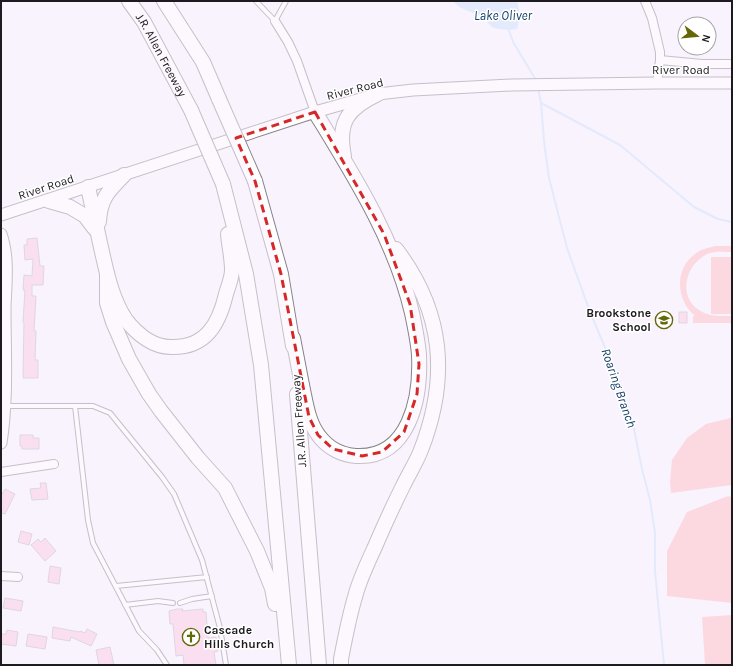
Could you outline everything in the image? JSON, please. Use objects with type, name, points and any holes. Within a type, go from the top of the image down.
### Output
[{"type":"highway","name":"J.R. Allen Freeway","points":[[129,1],[144,22],[191,110],[222,184]]},
{"type":"highway","name":"J.R. Allen Freeway","points":[[164,1],[203,62],[255,181],[281,274],[293,338],[320,665]]},
{"type":"highway","points":[[346,162],[342,148],[343,127],[346,119],[355,107],[363,101],[378,94]]},
{"type":"highway","points":[[293,338],[309,417],[318,435],[325,443],[342,453],[362,456],[382,452],[391,447],[404,432],[415,404],[418,384],[419,354],[414,324],[401,275],[384,234],[346,162],[315,112]]},
{"type":"highway","points":[[98,233],[99,213],[103,199],[109,189],[124,175]]},
{"type":"highway","points":[[88,187],[107,274],[122,313],[134,329],[150,342],[159,346],[179,347],[198,341],[206,335],[214,328],[222,311],[232,272],[222,184]]},
{"type":"highway","points":[[222,184],[246,274],[261,365],[289,665]]},
{"type":"highway","points":[[49,201],[70,207],[85,216],[98,233]]},
{"type":"highway","points":[[340,665],[355,596],[373,550],[420,452],[433,413],[437,387],[439,363],[437,343],[427,304],[419,285],[404,260],[384,234]]},
{"type":"highway","points":[[107,274],[107,303],[121,341],[139,377],[179,435],[225,488],[257,551],[272,588],[283,665]]},
{"type":"main road","name":"River Road","points":[[1,215],[49,201],[315,112],[378,94],[442,88],[512,85],[732,83]]},
{"type":"main road","points":[[1,234],[7,273],[3,306],[4,406],[1,443]]},
{"type":"street","points":[[645,1],[652,18],[660,52],[658,83]]},
{"type":"street","points":[[275,21],[288,42],[297,61],[315,112]]},
{"type":"street","points":[[660,60],[702,64],[732,64]]},
{"type":"street","points":[[1,472],[54,464]]},
{"type":"street","points":[[1,576],[18,577]]},
{"type":"lane","points":[[256,1],[275,21],[286,1]]},
{"type":"lane","points":[[4,406],[93,406],[110,413],[174,494],[202,560],[220,628],[226,665]]},
{"type":"lane","points":[[75,406],[88,520],[93,543],[139,631],[157,650],[167,665]]},
{"type":"lane","points":[[116,586],[207,577]]},
{"type":"lane","points":[[180,603],[192,599],[212,596]]},
{"type":"lane","points":[[125,604],[158,601],[173,603]]},
{"type":"highlighted area","points":[[315,112],[384,234],[410,304],[419,364],[417,394],[404,432],[382,452],[362,456],[333,449],[318,435],[309,417],[281,274],[255,181],[236,138]]},
{"type":"shaded area","points":[[715,246],[732,246],[732,252],[710,253],[702,257],[695,263],[690,271],[686,287],[692,304],[699,310],[711,315],[732,316],[732,323],[693,323],[693,316],[695,316],[689,310],[681,294],[680,285],[683,268],[688,260],[695,254]]},
{"type":"shaded area","points":[[711,257],[732,257],[732,314],[711,314]]},
{"type":"shaded area","points":[[731,418],[732,485],[671,493],[670,482],[672,460],[687,438],[706,424]]},
{"type":"shaded area","points":[[728,496],[732,497],[732,603],[667,596],[667,551],[687,512]]},
{"type":"shaded area","points":[[732,615],[732,665],[705,665],[702,617]]},
{"type":"water","name":"Lake Oliver","points":[[453,1],[517,1],[519,8],[519,22],[517,29],[508,30],[493,27],[483,18],[456,5]]},
{"type":"building","points":[[37,238],[40,266],[44,266],[43,285],[32,285],[32,296],[36,296],[34,331],[36,331],[35,360],[38,360],[38,378],[23,378],[24,275],[32,276],[33,259],[25,260],[24,245],[27,245],[27,239]]},
{"type":"building","points":[[679,312],[687,312],[687,323],[679,323]]},
{"type":"building","points":[[20,435],[33,435],[33,438],[39,438],[39,449],[22,449],[22,446],[20,446]]},
{"type":"building","points":[[40,483],[46,483],[48,499],[32,500],[30,489],[41,488]]},
{"type":"building","points":[[5,489],[15,494],[5,514],[1,513],[1,496]]},
{"type":"building","points":[[21,531],[32,534],[29,545],[18,542]]},
{"type":"building","points":[[45,538],[56,551],[45,561],[31,545],[38,539],[41,542]]},
{"type":"building","points":[[50,566],[61,568],[59,584],[48,582]]},
{"type":"building","points":[[5,598],[23,601],[21,611],[3,608]]},
{"type":"building","name":"Cascade Hills Church","points":[[183,609],[182,611],[203,609],[203,612],[206,612],[208,638],[216,637],[218,651],[214,652],[216,665],[184,665],[183,655],[176,656],[173,624],[170,624],[169,611]]},
{"type":"building","points":[[53,627],[85,633],[87,629],[97,634],[91,646],[71,637],[70,641],[52,638]]},
{"type":"building","points":[[7,630],[18,632],[16,646],[1,644],[1,634],[6,634]]},
{"type":"building","points":[[28,634],[47,637],[45,649],[26,646]]},
{"type":"building","points":[[110,647],[114,665],[99,665],[96,650]]},
{"type":"waterway","name":"Roaring Branch","points":[[509,30],[513,42],[536,80]]},
{"type":"waterway","name":"Roaring Branch","points":[[538,88],[549,178],[567,248],[590,312],[618,378],[632,419],[650,500],[655,533],[655,571],[664,665]]},
{"type":"waterway","points":[[541,103],[620,145],[694,207],[718,219],[732,222]]},
{"type":"place","name":"Brookstone School","points":[[664,320]]},
{"type":"place","name":"Cascade Hills Church","points":[[191,637]]}]
